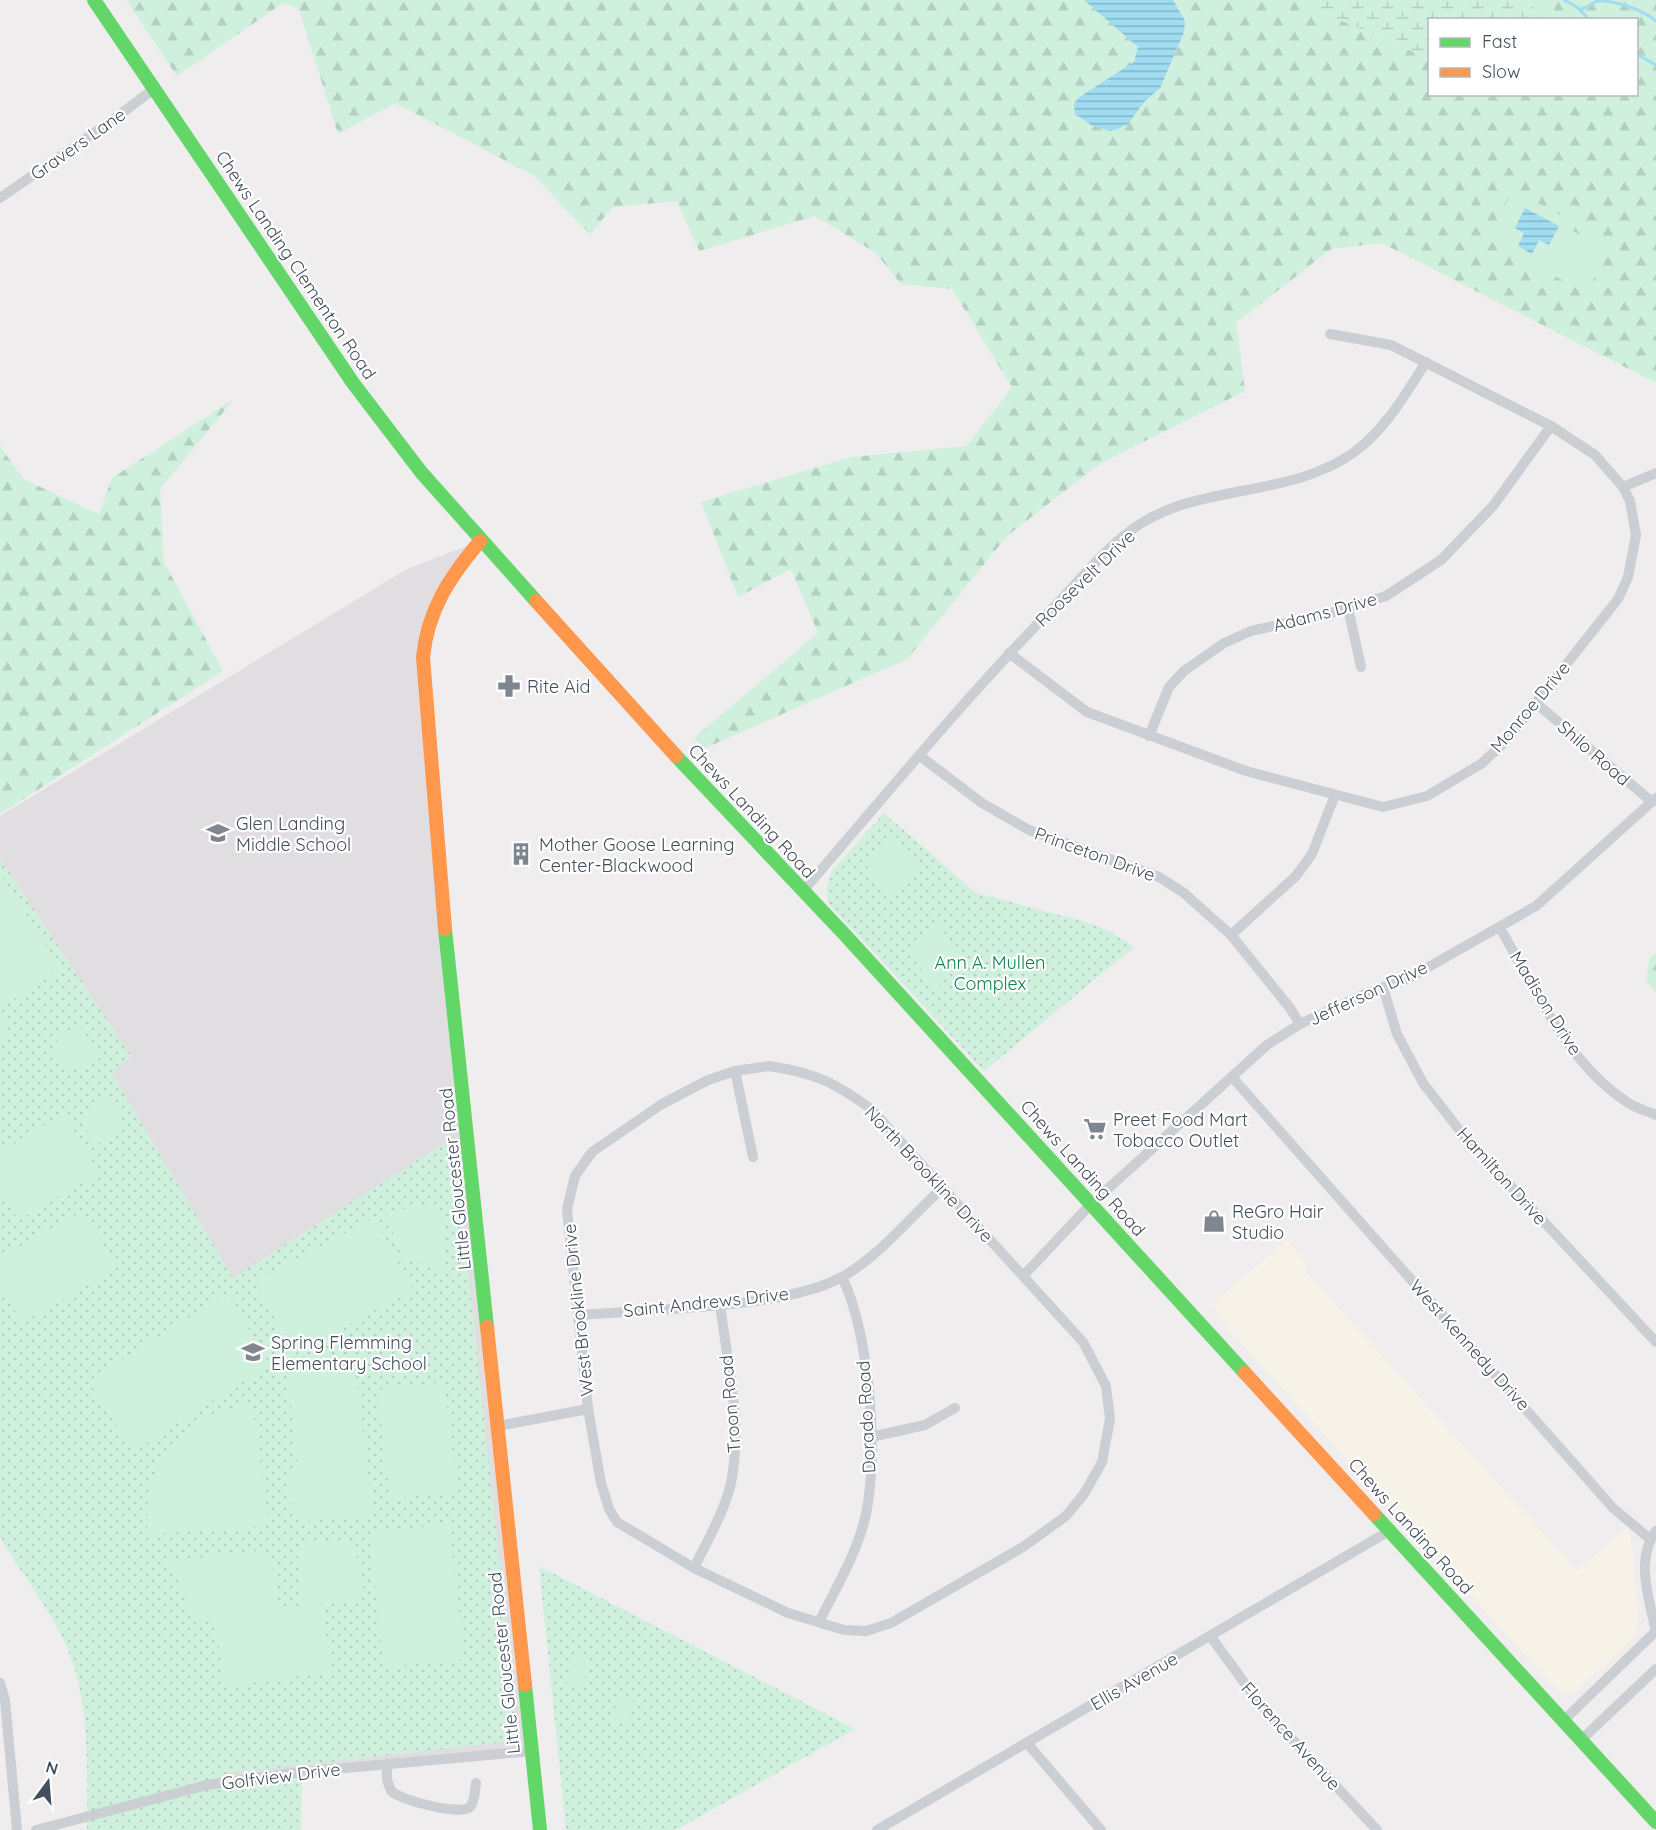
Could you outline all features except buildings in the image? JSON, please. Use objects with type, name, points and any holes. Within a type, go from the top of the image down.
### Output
[{"type":"main road","name":"Chews Landing Clementon Road","points":[[94,0],[386,429],[480,541]]},
{"type":"main road","name":"Chews Landing Road","points":[[480,541],[640,718],[803,891],[1656,1822]]},
{"type":"main road","name":"Little Gloucester Road","points":[[480,541],[443,588],[431,610],[424,638],[423,657],[437,851],[540,1830]]},
{"type":"street","name":"Gravers Lane","points":[[0,198],[114,120],[155,88]]},
{"type":"street","name":"Monroe Drive","points":[[1009,653],[1087,712],[1246,771],[1383,807],[1427,796],[1481,764],[1504,743],[1618,599],[1628,577],[1636,535],[1630,501],[1623,487],[1594,455],[1551,426],[1391,345],[1330,334]]},
{"type":"street","name":"Roosevelt Drive","points":[[803,891],[1009,653],[1125,534],[1161,512],[1209,498],[1270,487],[1323,470],[1353,453],[1391,416],[1426,362]]},
{"type":"street","name":"Adams Drive","points":[[1149,736],[1169,687],[1184,672],[1224,643],[1251,632],[1348,608],[1386,596],[1441,560],[1493,506],[1551,426]]},
{"type":"street","points":[[1623,487],[1656,473]]},
{"type":"street","points":[[1348,608],[1360,667]]},
{"type":"street","name":"Shilo Road","points":[[1536,703],[1654,800]]},
{"type":"street","name":"Princeton Drive","points":[[920,756],[982,803],[1029,830],[1160,877],[1184,893],[1231,935],[1290,1008],[1300,1024]]},
{"type":"street","points":[[1231,935],[1296,876],[1312,854],[1335,795]]},
{"type":"street","name":"Jefferson Drive","points":[[1024,1275],[1091,1204],[1267,1045],[1300,1024],[1383,987],[1409,978],[1536,906],[1654,800]]},
{"type":"street","name":"Madison Drive","points":[[1500,928],[1559,1030],[1591,1072],[1627,1102],[1656,1115]]},
{"type":"street","name":"Hamilton Drive","points":[[1383,987],[1397,1034],[1423,1083],[1464,1136],[1654,1334]]},
{"type":"street","name":"North Brookline Drive","points":[[628,1126],[662,1104],[708,1080],[735,1071],[770,1066],[795,1070],[836,1083],[871,1108],[941,1189],[1024,1275],[1083,1342],[1106,1386],[1110,1419],[1102,1462],[1084,1494],[1066,1516],[1043,1533]]},
{"type":"street","points":[[735,1071],[753,1157]]},
{"type":"street","name":"West Kennedy Drive","points":[[1232,1077],[1613,1508],[1653,1535],[1644,1570],[1656,1631]]},
{"type":"street","name":"West Brookline Drive","points":[[628,1126],[592,1152],[575,1176],[567,1209],[588,1409],[609,1509],[617,1522],[694,1568],[788,1613],[843,1630],[866,1631],[891,1623],[1043,1533]]},
{"type":"street","name":"Saint Andrews Drive","points":[[579,1315],[720,1304],[777,1297],[842,1277],[874,1251],[941,1189]]},
{"type":"street","name":"Dorado Road","points":[[819,1622],[848,1566],[864,1524],[870,1485],[871,1437],[859,1322],[853,1298],[842,1277]]},
{"type":"street","name":"Troon Road","points":[[694,1568],[726,1496],[735,1459],[735,1424],[720,1304]]},
{"type":"street","points":[[871,1437],[925,1425],[955,1408]]},
{"type":"street","points":[[498,1426],[588,1409]]},
{"type":"street","name":"Ellis Avenue","points":[[877,1830],[1211,1637],[1390,1530]]},
{"type":"street","points":[[1563,1721],[1656,1631]]},
{"type":"street","name":"Florence Avenue","points":[[1211,1637],[1262,1707],[1377,1830]]},
{"type":"street","points":[[1581,1740],[1656,1669]]},
{"type":"street","points":[[0,1683],[5,1700],[4,1748],[17,1830]]},
{"type":"street","points":[[1027,1743],[1101,1830]]},
{"type":"street","name":"Golfview Drive","points":[[36,1830],[59,1826],[195,1787],[302,1772],[532,1751]]},
{"type":"street","points":[[387,1764],[388,1787],[393,1794],[434,1806],[467,1809],[472,1804],[476,1783]]},
{"type":"shaded area","name":"Spring Flemming Elementary School","points":[[480,541],[443,588],[423,657],[532,1751],[225,1782],[199,1681],[0,1330],[0,816],[407,569]]},
{"type":"shaded area","points":[[1287,1240],[1304,1260],[1307,1273],[1577,1571],[1626,1528],[1631,1537],[1638,1619],[1635,1633],[1630,1641],[1574,1694],[1563,1694],[1557,1690],[1232,1333],[1212,1304]]},
{"type":"green space","points":[[126,0],[1307,0],[1324,13],[1414,52],[1428,56],[1428,96],[1638,96],[1638,18],[1537,18],[1532,0],[1656,0],[1656,383],[1382,243],[1331,249],[1236,323],[1245,391],[1101,463],[1007,536],[907,659],[705,748],[694,738],[818,633],[791,569],[738,597],[701,502],[851,457],[967,446],[1012,387],[952,289],[901,284],[876,253],[815,216],[699,251],[677,201],[613,207],[590,234],[533,175],[395,103],[338,134],[299,9],[283,3],[177,76]]},
{"type":"green space","points":[[1307,0],[1532,0],[1537,18],[1428,18],[1428,56],[1414,52],[1324,13]]},
{"type":"green space","points":[[1513,190],[1560,215],[1568,211],[1580,218],[1573,231],[1609,251],[1586,293],[1487,239]]},
{"type":"green space","points":[[234,399],[160,489],[164,562],[223,671],[0,814],[0,446],[23,479],[99,514],[112,478]]},
{"type":"green space","name":"Ann A. Mullen Complex","points":[[884,813],[976,893],[1083,921],[1107,930],[1134,947],[984,1071],[828,903],[826,891],[831,872]]},
{"type":"green space","points":[[896,836],[920,873],[889,901],[867,866]]},
{"type":"green space","name":"Spring Flemming Elementary School","points":[[0,858],[131,1056],[112,1073],[233,1278],[454,1137],[516,1717],[514,1733],[504,1742],[223,1774],[225,1782],[302,1772],[301,1830],[87,1830],[85,1728],[82,1703],[70,1655],[45,1607],[0,1537]]},
{"type":"green space","points":[[3,878],[61,970],[3,1006],[0,1001],[0,880]]},
{"type":"green space","points":[[938,923],[961,957],[936,992],[911,954]]},
{"type":"green space","points":[[1656,952],[1656,992],[1646,980],[1650,958]]},
{"type":"green space","points":[[0,1016],[11,1034],[0,1041]]},
{"type":"green space","points":[[80,1027],[102,1057],[66,1074],[51,1051],[61,1034]]},
{"type":"green space","points":[[107,1092],[126,1127],[94,1146],[80,1116]]},
{"type":"green space","points":[[64,1114],[99,1173],[18,1220],[0,1190],[0,1152]]},
{"type":"green space","points":[[433,1206],[441,1211],[445,1271],[402,1257],[385,1211]]},
{"type":"green space","points":[[83,1211],[117,1268],[22,1323],[0,1286],[0,1258]]},
{"type":"green space","points":[[374,1218],[413,1290],[294,1354],[254,1281]]},
{"type":"green space","points":[[228,1293],[270,1365],[134,1451],[88,1381]]},
{"type":"green space","points":[[355,1366],[373,1515],[300,1522],[292,1515],[287,1473],[298,1470],[287,1374]]},
{"type":"green space","points":[[444,1382],[457,1491],[390,1499],[377,1390]]},
{"type":"green space","points":[[253,1405],[268,1517],[259,1527],[148,1534],[147,1510],[151,1486],[159,1465],[172,1446],[188,1430],[207,1417],[229,1409]]},
{"type":"green space","points":[[449,1524],[464,1659],[384,1667],[369,1533]]},
{"type":"green space","points":[[354,1542],[365,1598],[321,1603],[332,1671],[225,1687],[215,1619],[196,1624],[169,1561],[264,1550],[272,1557],[279,1609],[303,1605],[297,1554],[305,1544]]},
{"type":"green space","points":[[539,1566],[855,1729],[676,1830],[566,1830]]},
{"type":"green space","points":[[575,1652],[591,1656],[582,1690],[566,1686]]},
{"type":"green space","points":[[619,1695],[634,1699],[627,1723],[612,1719]]},
{"type":"water","points":[[1084,0],[1173,0],[1185,21],[1184,32],[1160,88],[1144,102],[1128,124],[1110,131],[1091,125],[1075,114],[1074,104],[1078,98],[1134,62],[1138,47]]},
{"type":"water","points":[[1525,208],[1559,226],[1549,245],[1539,240],[1532,254],[1518,246],[1524,233],[1515,228]]},
{"type":"waterway","points":[[1564,0],[1577,7],[1588,18]]},
{"type":"waterway","points":[[1579,9],[1597,1],[1612,2],[1636,10],[1656,21]]},
{"type":"waterway","points":[[1638,55],[1656,65]]},
{"type":"traffic: fast","points":[[94,0],[353,383],[421,472],[536,601]]},
{"type":"traffic: fast","points":[[676,756],[846,936],[1245,1373]]},
{"type":"traffic: fast","points":[[445,929],[487,1327]]},
{"type":"traffic: fast","points":[[1374,1514],[1656,1822]]},
{"type":"traffic: fast","points":[[525,1685],[540,1830]]},
{"type":"traffic: slow","points":[[445,929],[423,657],[430,624],[442,594],[480,541]]},
{"type":"traffic: slow","points":[[536,601],[676,756]]},
{"type":"traffic: slow","points":[[487,1327],[525,1685]]},
{"type":"traffic: slow","points":[[1245,1373],[1374,1514]]},
{"type":"place","name":"Rite Aid","points":[[509,686]]},
{"type":"place","name":"Glen Landing Middle School","points":[[218,833]]},
{"type":"place","name":"Mother Goose Learning Center-Blackwood","points":[[521,854]]},
{"type":"place","name":"Preet Food Mart Tobacco Outlet","points":[[1095,1129]]},
{"type":"place","name":"ReGro Hair Studio","points":[[1214,1221]]},
{"type":"place","name":"Spring Flemming Elementary School","points":[[253,1352]]}]
